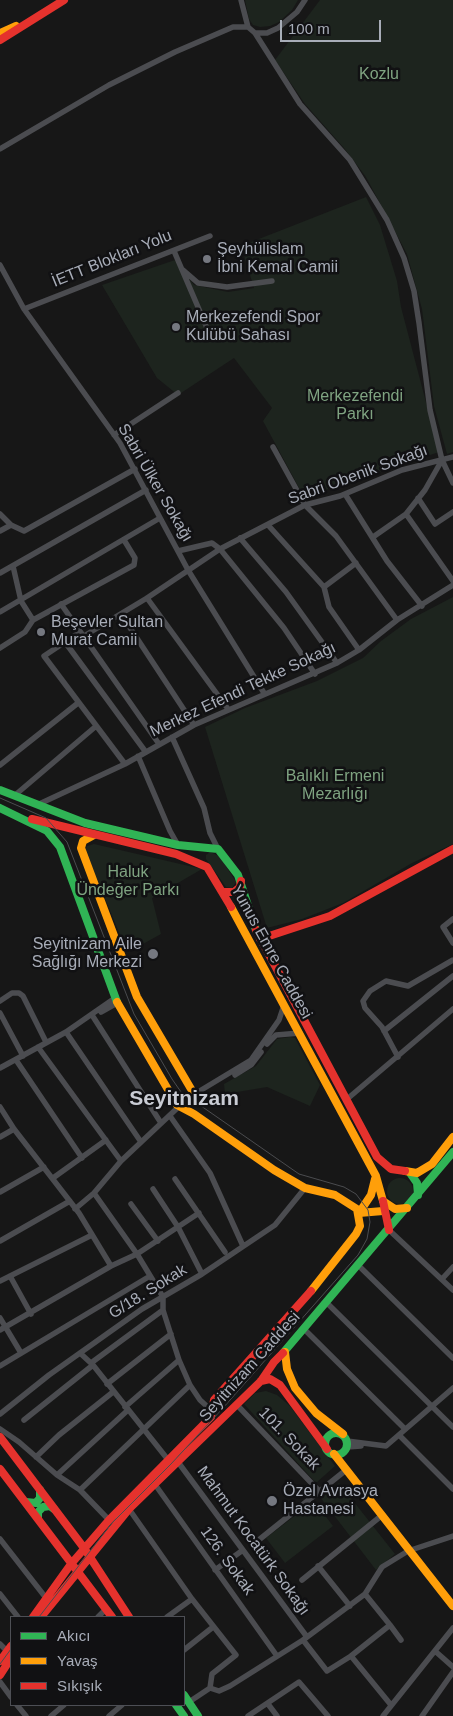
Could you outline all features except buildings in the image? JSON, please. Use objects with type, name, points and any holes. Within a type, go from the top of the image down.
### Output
[{"type":"main road","points":[[0,40],[64,0]]},
{"type":"main road","points":[[0,34],[27,22]]},
{"type":"main road","points":[[0,790],[36,806],[85,823],[178,844],[218,849]]},
{"type":"main road","points":[[0,808],[21,816],[176,854],[202,863]]},
{"type":"main road","points":[[21,816],[47,831],[60,848],[95,938],[116,1001],[169,1095],[177,1105],[274,1170],[305,1188],[336,1195],[353,1205],[359,1213],[368,1214],[383,1211]]},
{"type":"main road","points":[[94,835],[83,840],[82,848],[137,997],[194,1094]]},
{"type":"main road","points":[[202,863],[200,853],[204,846]]},
{"type":"main road","name":"Yunus Emre Caddesi","points":[[218,849],[241,881],[254,927],[377,1157],[391,1169],[410,1173]]},
{"type":"main road","points":[[260,939],[330,916],[453,849]]},
{"type":"main road","name":"Yunus Emre Caddesi","points":[[202,863],[211,872],[223,892],[376,1176],[389,1230]]},
{"type":"main road","points":[[223,892],[234,892],[240,887],[241,881]]},
{"type":"main road","points":[[410,1173],[417,1173],[427,1168],[453,1138]]},
{"type":"main road","name":"Seyitnizam Caddesi","points":[[42,1616],[129,1508],[238,1406],[261,1381],[274,1362],[285,1352],[359,1266],[451,1156]]},
{"type":"main road","points":[[410,1173],[417,1183],[418,1195]]},
{"type":"main road","name":"Seyitnizam Caddesi","points":[[34,1616],[84,1548],[109,1520],[211,1417],[214,1400],[244,1369],[341,1256],[360,1226],[359,1213],[371,1194],[376,1176]]},
{"type":"main road","points":[[383,1201],[394,1209],[407,1208]]},
{"type":"main road","points":[[285,1352],[287,1369],[295,1388],[316,1414],[346,1443]]},
{"type":"main road","name":"101. Sokak","points":[[261,1381],[270,1379],[280,1385],[327,1449],[334,1454],[408,1551],[453,1606]]},
{"type":"main road","points":[[327,1449],[325,1442],[335,1432],[346,1443]]},
{"type":"main road","points":[[0,1437],[84,1548],[128,1616]]},
{"type":"main road","points":[[334,1454],[341,1454],[346,1443]]},
{"type":"main road","name":"101. Sokak","points":[[346,1443],[346,1470]]},
{"type":"main road","points":[[0,1469],[111,1616]]},
{"type":"main road","points":[[26,1502],[29,1504],[36,1503],[40,1498],[40,1490]]},
{"type":"main road","points":[[38,1518],[38,1512],[43,1508],[50,1506],[54,1509]]},
{"type":"main road","points":[[0,1661],[10,1652]]},
{"type":"main road","points":[[0,1675],[10,1652]]},
{"type":"main road","points":[[186,1699],[198,1716]]},
{"type":"street","points":[[241,0],[248,27],[255,33],[300,104],[350,160],[387,220],[404,258],[414,291],[430,410],[442,460],[453,483]]},
{"type":"street","points":[[255,33],[267,32],[278,28],[298,12],[306,0]]},
{"type":"street","points":[[0,150],[109,85],[158,60],[233,27],[248,27]]},
{"type":"street","name":"İETT Blokları Yolu","points":[[24,308],[210,236]]},
{"type":"street","points":[[174,251],[207,328]]},
{"type":"street","name":"Sabri Ülker Sokağı","points":[[0,265],[24,308],[114,435],[135,469],[188,570],[264,694]]},
{"type":"street","points":[[183,270],[198,282],[227,287],[272,281]]},
{"type":"street","points":[[114,435],[178,393]]},
{"type":"street","points":[[272,447],[305,506],[336,536],[397,620]]},
{"type":"street","name":"Sabri Obenik Sokağı","points":[[78,703],[44,656],[65,642],[121,614],[220,549],[305,506],[345,494],[402,470],[453,457]]},
{"type":"street","points":[[373,537],[406,514],[442,460]]},
{"type":"street","points":[[0,514],[11,525],[24,531],[135,469]]},
{"type":"street","points":[[0,573],[146,490]]},
{"type":"street","points":[[345,494],[387,561],[422,606]]},
{"type":"street","points":[[418,498],[435,524],[453,512]]},
{"type":"street","points":[[406,514],[453,581]]},
{"type":"street","points":[[0,612],[160,518]]},
{"type":"street","points":[[0,531],[11,525]]},
{"type":"street","points":[[268,525],[324,588],[329,607],[359,650]]},
{"type":"street","points":[[240,538],[286,592],[337,663]]},
{"type":"street","points":[[0,648],[25,632],[33,620],[134,565],[135,558],[124,540]]},
{"type":"street","points":[[178,550],[212,544],[220,549],[284,628],[315,674]]},
{"type":"street","points":[[324,588],[356,563]]},
{"type":"street","points":[[13,566],[21,601],[33,620]]},
{"type":"street","name":"Merkez Efendi Tekke Sokağı","points":[[36,806],[125,764],[194,725],[337,663],[359,650],[397,620],[453,585]]},
{"type":"street","points":[[147,598],[228,709]]},
{"type":"street","points":[[61,604],[159,744]]},
{"type":"street","points":[[121,614],[194,725]]},
{"type":"street","points":[[65,642],[145,751]]},
{"type":"street","points":[[0,765],[78,703],[125,764]]},
{"type":"street","points":[[14,796],[95,727]]},
{"type":"street","points":[[172,737],[204,808],[210,833],[218,849]]},
{"type":"street","points":[[138,756],[170,831],[178,844]]},
{"type":"street","points":[[204,846],[210,833]]},
{"type":"street","points":[[453,919],[443,927],[453,943]]},
{"type":"street","points":[[398,1057],[384,1031],[365,1008],[363,1002],[370,990],[386,981],[408,986],[453,960]]},
{"type":"street","points":[[384,1031],[453,976]]},
{"type":"street","points":[[0,1000],[12,993],[19,993],[23,996],[46,1042]]},
{"type":"street","points":[[0,1068],[66,1032],[116,1001]]},
{"type":"street","points":[[75,1209],[94,1193],[121,1161],[194,1094],[251,1060],[279,1020],[284,1005]]},
{"type":"street","points":[[346,1100],[453,1009]]},
{"type":"street","points":[[0,1013],[23,1056]]},
{"type":"street","points":[[92,1016],[161,1123]]},
{"type":"street","points":[[66,1032],[141,1142]]},
{"type":"street","points":[[181,1106],[251,1065],[276,1035],[300,1033]]},
{"type":"street","points":[[38,1047],[121,1161]]},
{"type":"street","points":[[16,1060],[82,1158]]},
{"type":"street","points":[[0,1106],[14,1129],[70,1201],[111,1266]]},
{"type":"street","points":[[170,1116],[210,1173],[243,1246]]},
{"type":"street","points":[[0,1137],[14,1129]]},
{"type":"street","points":[[53,1178],[106,1140]]},
{"type":"street","points":[[0,1192],[44,1167]]},
{"type":"street","points":[[175,1179],[225,1252]]},
{"type":"street","name":"G/18. Sokak","points":[[0,1414],[80,1353],[275,1225],[305,1188]]},
{"type":"street","points":[[153,1189],[178,1227],[202,1274]]},
{"type":"street","points":[[94,1193],[137,1254],[163,1297],[163,1310],[172,1334],[178,1360],[190,1385],[200,1400],[211,1410]]},
{"type":"street","points":[[0,1241],[70,1201]]},
{"type":"street","points":[[131,1204],[158,1241]]},
{"type":"street","points":[[3,1329],[111,1266],[137,1254],[199,1213]]},
{"type":"street","points":[[389,1230],[453,1290]]},
{"type":"street","points":[[0,1281],[92,1235]]},
{"type":"street","points":[[359,1266],[453,1358]]},
{"type":"street","points":[[442,1279],[453,1267]]},
{"type":"street","points":[[10,1276],[31,1314]]},
{"type":"street","points":[[0,1366],[150,1276]]},
{"type":"street","points":[[327,1303],[453,1427]]},
{"type":"street","points":[[24,1420],[92,1364],[163,1310]]},
{"type":"street","points":[[0,1318],[3,1329],[21,1353]]},
{"type":"street","points":[[304,1329],[406,1429]]},
{"type":"street","points":[[107,1384],[172,1334]]},
{"type":"street","points":[[80,1353],[92,1364],[112,1392],[169,1461]]},
{"type":"street","points":[[57,1475],[178,1360]]},
{"type":"street","points":[[80,1490],[144,1431],[190,1385]]},
{"type":"street","points":[[346,1443],[386,1446],[453,1388]]},
{"type":"street","points":[[36,1457],[59,1435],[112,1392]]},
{"type":"street","name":"101. Sokak","points":[[238,1406],[320,1492]]},
{"type":"street","points":[[0,1429],[57,1475],[80,1490],[109,1520]]},
{"type":"street","points":[[399,1435],[453,1489]]},
{"type":"street","name":"Mahmut Kocatürk Sokağı","points":[[178,1462],[328,1671],[351,1656]]},
{"type":"street","points":[[260,1539],[346,1470]]},
{"type":"street","name":"126. Sokak","points":[[154,1483],[276,1656]]},
{"type":"street","points":[[129,1508],[192,1599],[236,1655],[212,1674],[210,1688]]},
{"type":"street","points":[[302,1580],[381,1516]]},
{"type":"street","points":[[186,1699],[210,1688],[219,1691],[305,1638],[365,1594],[382,1567],[408,1551],[453,1536]]},
{"type":"street","points":[[0,1539],[46,1598]]},
{"type":"street","points":[[215,1570],[243,1550]]},
{"type":"street","points":[[318,1566],[350,1606]]},
{"type":"street","points":[[0,1594],[17,1616]]},
{"type":"street","points":[[365,1594],[401,1640]]},
{"type":"street","points":[[168,1616],[192,1599]]},
{"type":"street","points":[[99,1616],[106,1609]]},
{"type":"street","points":[[390,1625],[351,1656],[391,1705]]},
{"type":"street","points":[[185,1649],[213,1627]]},
{"type":"street","points":[[383,1716],[453,1628]]},
{"type":"street","points":[[0,1644],[10,1652]]},
{"type":"street","points":[[435,1651],[453,1667]]},
{"type":"street","points":[[422,1716],[453,1672]]},
{"type":"street","points":[[0,1682],[10,1696]]},
{"type":"street","points":[[248,1716],[299,1682],[328,1716]]},
{"type":"street","points":[[268,1704],[277,1716]]},
{"type":"street","points":[[18,1706],[26,1716]]},
{"type":"street","points":[[51,1716],[63,1706]]},
{"type":"street","points":[[109,1716],[121,1706]]},
{"type":"green space","points":[[245,0],[298,0],[292,10],[279,22],[270,26],[260,27],[253,25],[249,19]]},
{"type":"green space","name":"Kozlu","points":[[320,0],[453,0],[453,452],[447,454],[434,406],[422,309],[407,254],[366,177],[344,148],[305,104],[275,60]]},
{"type":"green space","name":"Merkezefendi Parkı","points":[[366,197],[380,225],[397,281],[401,307],[439,452],[304,497],[263,421],[272,408],[234,358],[178,395],[157,378],[102,285],[175,260],[194,285],[228,292],[254,288],[241,246]]},
{"type":"green space","name":"Balıklı Ermeni Mezarlığı","points":[[453,597],[453,844],[412,863],[343,903],[302,919],[267,928],[205,727],[245,708],[317,681],[363,658],[381,641],[411,619]]},
{"type":"green space","name":"Haluk Ündeğer Parkı","points":[[94,844],[202,869],[152,898],[161,934],[132,950],[130,947],[125,947],[85,850],[87,846]]},
{"type":"green space","points":[[210,852],[219,856],[236,882],[232,888],[226,887],[206,859],[206,855]]},
{"type":"green space","points":[[295,1038],[320,1085],[310,1106],[267,1087],[225,1094],[224,1084],[256,1066],[277,1039]]},
{"type":"green space","points":[[400,1178],[409,1182],[413,1191],[409,1200],[400,1204],[391,1200],[387,1191],[391,1182]]},
{"type":"green space","points":[[266,1391],[277,1395],[290,1406],[335,1466],[316,1483],[244,1404],[255,1393]]},
{"type":"green space","points":[[339,1483],[395,1554],[376,1570],[320,1497]]},
{"type":"green space","points":[[314,1501],[333,1526],[285,1563],[266,1538]]},
{"type":"tram line","points":[[0,798],[46,818],[67,842],[134,1014],[181,1092],[299,1174],[344,1187],[356,1194],[368,1210],[370,1222],[367,1239],[358,1255],[223,1408],[112,1523],[40,1616]]},
{"type":"tram line","points":[[0,1664],[10,1650]]},
{"type":"traffic: fast","points":[[0,790],[85,823],[178,845],[218,849],[238,875],[256,930]]},
{"type":"traffic: fast","points":[[0,808],[47,831],[60,847],[117,1002]]},
{"type":"traffic: fast","points":[[283,1353],[453,1152]]},
{"type":"traffic: fast","points":[[410,1173],[417,1183],[418,1195]]},
{"type":"traffic: fast","points":[[336,1433],[344,1436],[347,1444],[344,1452],[336,1455],[328,1452],[325,1444],[328,1436],[336,1433]]},
{"type":"traffic: fast","points":[[26,1502],[36,1503],[40,1498],[40,1490]]},
{"type":"traffic: fast","points":[[38,1518],[38,1512],[43,1507],[50,1506],[54,1509]]},
{"type":"traffic: fast","points":[[185,1696],[198,1716]]},
{"type":"traffic: fast","points":[[177,1706],[184,1716]]},
{"type":"traffic: slow","points":[[0,33],[16,26]]},
{"type":"traffic: slow","points":[[94,835],[83,841],[81,848],[137,997],[194,1094]]},
{"type":"traffic: slow","points":[[231,907],[376,1176],[383,1201],[395,1209],[407,1208]]},
{"type":"traffic: slow","points":[[117,1002],[177,1105],[194,1114],[274,1170],[305,1188],[335,1195],[357,1209],[360,1226],[356,1234],[311,1291]]},
{"type":"traffic: slow","points":[[405,1171],[417,1173],[432,1164],[453,1137]]},
{"type":"traffic: slow","points":[[359,1213],[371,1195],[375,1179]]},
{"type":"traffic: slow","points":[[359,1213],[383,1211]]},
{"type":"traffic: slow","points":[[285,1352],[287,1369],[295,1388],[316,1413],[343,1434]]},
{"type":"traffic: slow","points":[[334,1454],[453,1606]]},
{"type":"traffic: jam","points":[[0,40],[64,0]]},
{"type":"traffic: jam","points":[[32,819],[176,854],[207,867],[231,907]]},
{"type":"traffic: jam","points":[[260,939],[330,916],[453,849]]},
{"type":"traffic: jam","points":[[223,892],[234,892],[240,887],[241,881]]},
{"type":"traffic: jam","points":[[256,930],[377,1157],[391,1169],[405,1171]]},
{"type":"traffic: jam","points":[[383,1201],[389,1230]]},
{"type":"traffic: jam","points":[[34,1616],[71,1564],[109,1520],[211,1417],[214,1400],[311,1291]]},
{"type":"traffic: jam","points":[[42,1616],[129,1509],[261,1381],[274,1362],[283,1353]]},
{"type":"traffic: jam","points":[[261,1381],[270,1379],[280,1385],[327,1449]]},
{"type":"traffic: jam","points":[[0,1437],[84,1548],[128,1616]]},
{"type":"traffic: jam","points":[[0,1469],[111,1616]]},
{"type":"traffic: jam","points":[[0,1661],[10,1647]]},
{"type":"traffic: jam","points":[[0,1675],[10,1660]]},
{"type":"place","name":"Şeyhülislam İbni Kemal Camii","points":[[207,259]]},
{"type":"place","name":"Merkezefendi Spor Kulübü Sahası","points":[[176,327]]},
{"type":"place","name":"Beşevler Sultan Murat Camii","points":[[41,632]]},
{"type":"place","name":"Seyitnizam Aile Sağlığı Merkezi","points":[[153,954]]},
{"type":"place","name":"Özel Avrasya Hastanesi","points":[[272,1501]]},
{"type":"district","name":"Seyitnizam","points":[[184,1099]]}]
